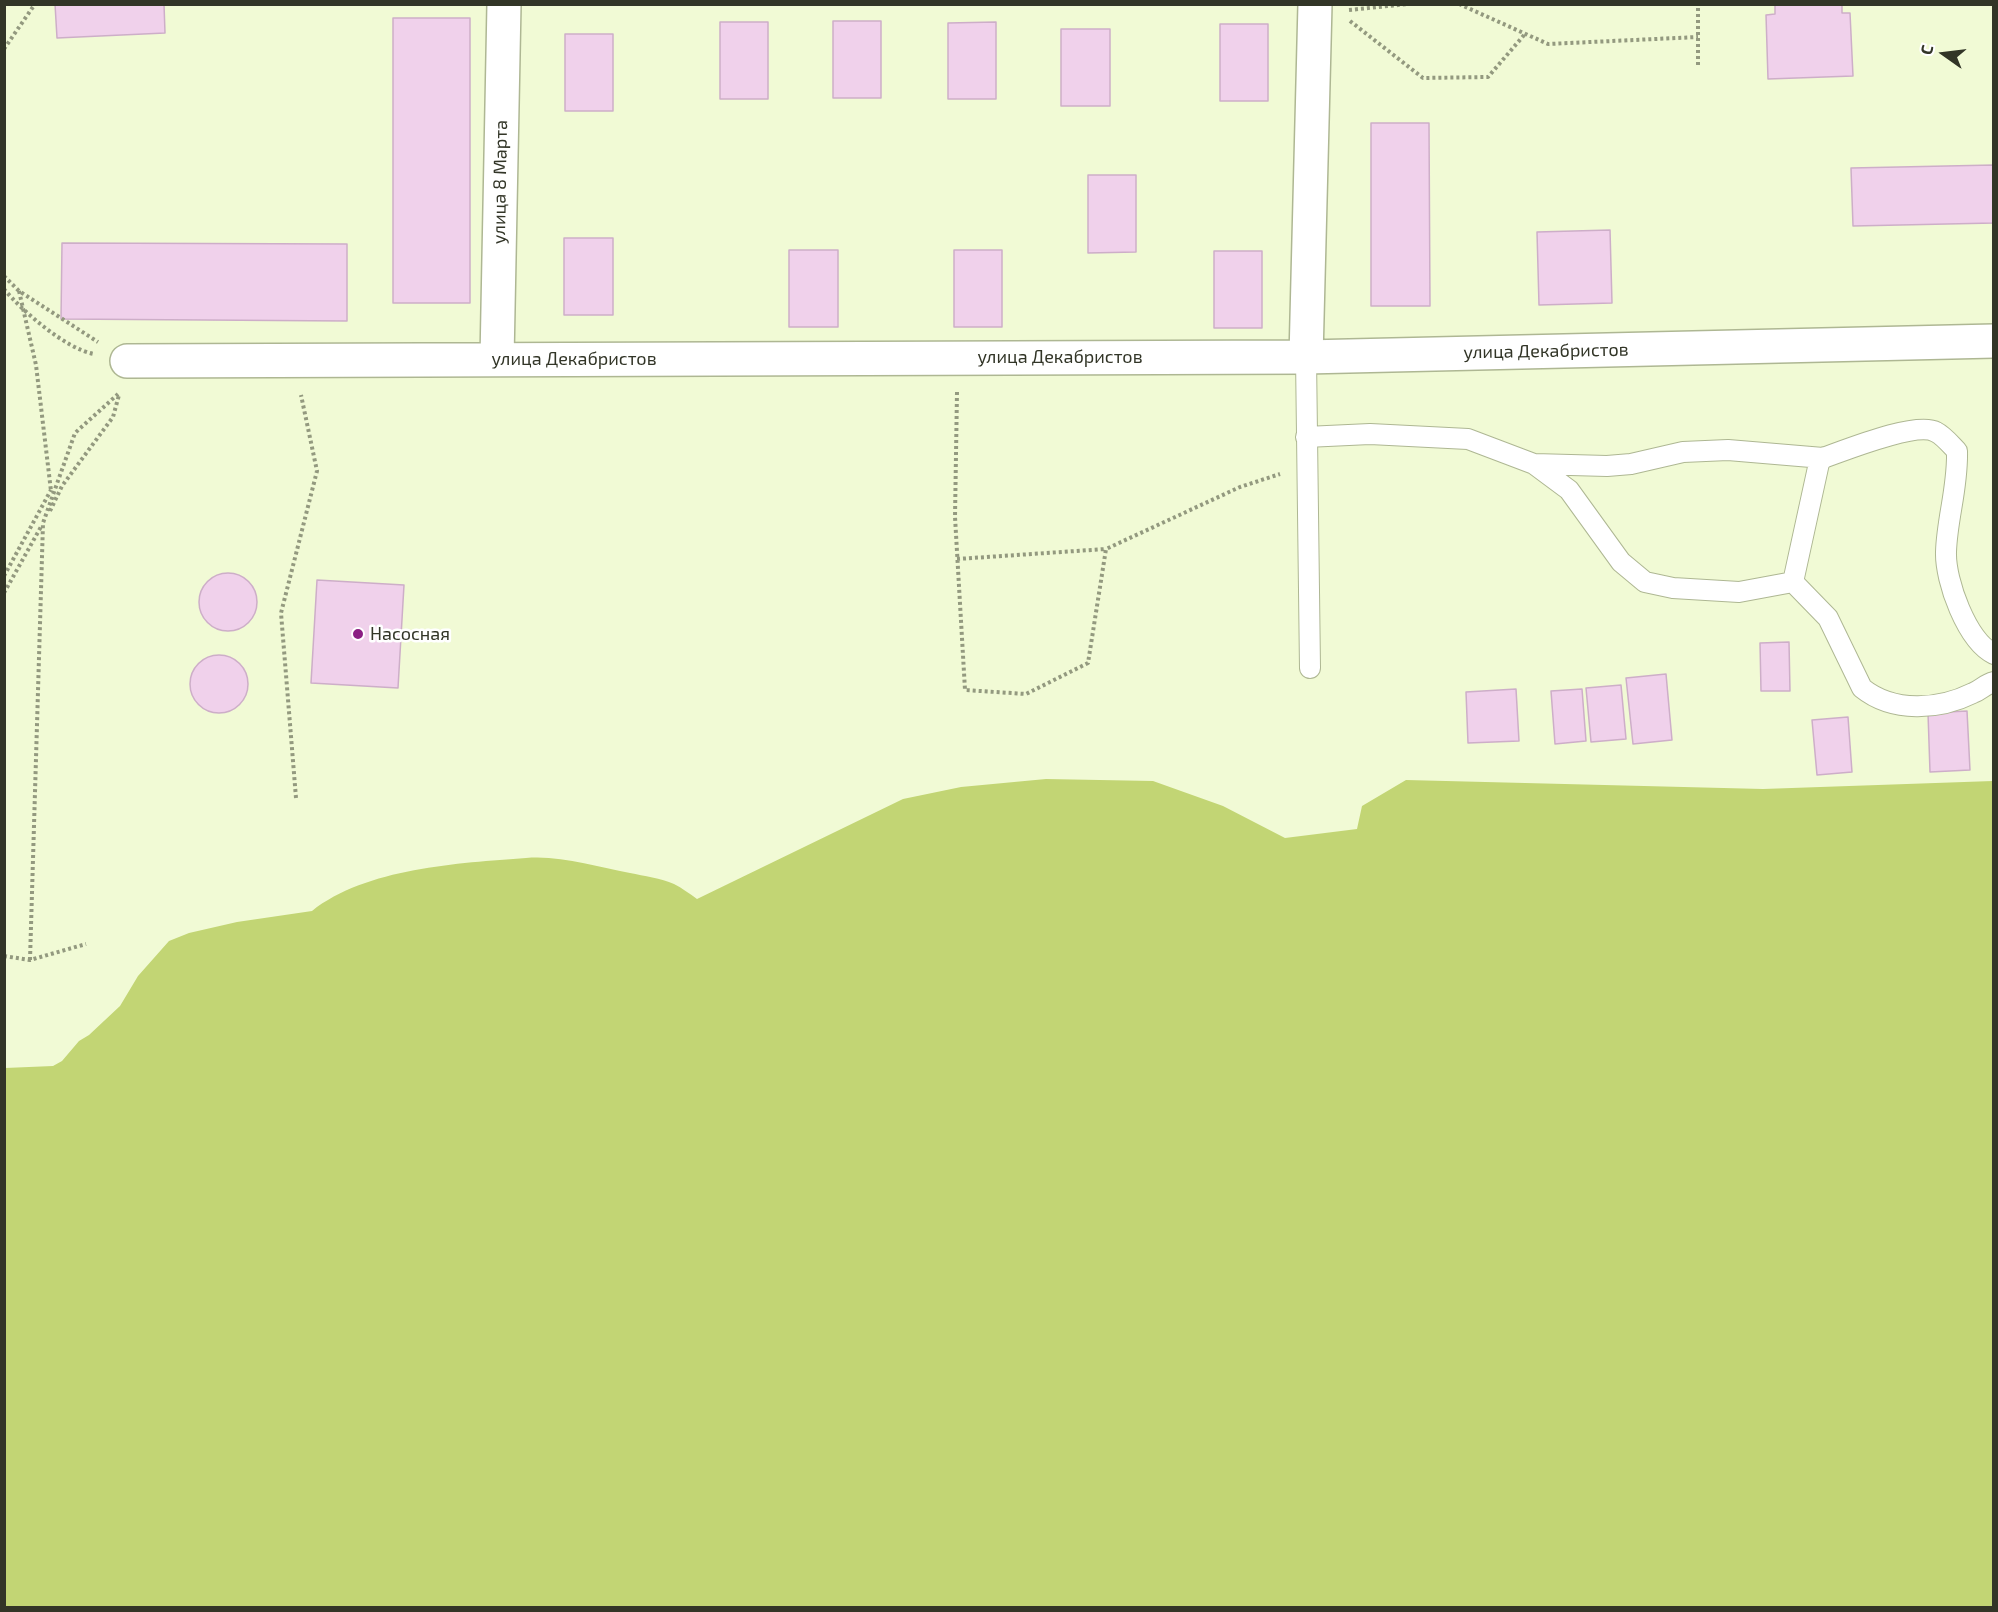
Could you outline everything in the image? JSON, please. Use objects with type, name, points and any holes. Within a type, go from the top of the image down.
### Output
[{"type":"street","name":"улица 8 Марта","points":[[497,359],[504,4]]},
{"type":"street","points":[[1306,357],[1323,10]]},
{"type":"street","name":"улица Декабристов","points":[[141,361],[1306,357],[1994,341]]},
{"type":"lane","points":[[1306,357],[1310,668]]},
{"type":"lane","points":[[1534,464],[1607,466],[1631,464],[1683,452],[1728,450],[1823,458],[1903,430],[1922,428],[1936,431],[1957,451],[1958,479],[1946,555],[1956,600],[1966,627],[1994,654]]},
{"type":"lane","points":[[1306,437],[1370,434],[1468,439],[1534,464],[1569,490],[1621,562],[1645,582],[1673,588],[1739,592],[1793,582]]},
{"type":"lane","points":[[1793,582],[1819,463],[1823,458]]},
{"type":"lane","points":[[1793,582],[1828,618],[1854,675],[1872,696],[1914,707],[1935,705],[1974,693],[1986,684],[1994,682]]},
{"type":"path","points":[[4,49],[34,4]]},
{"type":"path","points":[[1323,10],[1408,4]]},
{"type":"path","points":[[1458,4],[1548,44],[1698,37]]},
{"type":"path","points":[[1698,4],[1698,65]]},
{"type":"path","points":[[1323,10],[1423,78],[1488,77],[1525,34]]},
{"type":"path","points":[[4,276],[19,291],[141,361]]},
{"type":"path","points":[[4,289],[17,305],[80,352],[141,361]]},
{"type":"path","points":[[19,291],[36,365],[51,491]]},
{"type":"path","points":[[957,358],[955,517],[965,690],[1026,694],[1088,663],[1106,549]]},
{"type":"path","points":[[294,360],[316,471],[281,613],[296,798]]},
{"type":"path","points":[[30,960],[43,523],[75,433],[141,361]]},
{"type":"path","points":[[4,593],[62,486],[113,417],[141,361]]},
{"type":"path","points":[[957,559],[1106,549],[1240,487],[1307,465]]},
{"type":"path","points":[[4,576],[62,471]]},
{"type":"path","points":[[4,956],[30,960],[86,944]]},
{"type":"shaded area","points":[[1046,779],[1153,781],[1223,806],[1285,838],[1357,829],[1362,806],[1406,780],[1763,789],[1993,781],[1993,1607],[5,1607],[5,1068],[53,1066],[62,1061],[79,1041],[89,1035],[120,1006],[138,976],[169,941],[189,933],[237,922],[312,911],[359,885],[386,877],[414,870],[472,862],[552,858],[664,880],[697,899],[903,799],[961,787]]},
{"type":"building","points":[[55,4],[164,4],[165,33],[57,38]]},
{"type":"building","points":[[1775,4],[1842,4],[1842,13],[1850,13],[1853,76],[1768,79],[1766,15],[1775,14]]},
{"type":"building","points":[[393,18],[470,18],[470,303],[393,303]]},
{"type":"building","points":[[833,21],[881,21],[881,98],[833,98]]},
{"type":"building","points":[[720,22],[768,22],[768,99],[720,99]]},
{"type":"building","points":[[996,22],[996,99],[948,99],[948,23]]},
{"type":"building","points":[[1220,24],[1268,24],[1268,101],[1220,101]]},
{"type":"building","points":[[1061,29],[1110,29],[1110,106],[1061,106]]},
{"type":"building","points":[[565,34],[613,34],[613,111],[565,111]]},
{"type":"building","points":[[1371,123],[1429,123],[1430,306],[1371,306]]},
{"type":"building","points":[[1994,165],[1994,223],[1853,226],[1851,168]]},
{"type":"building","points":[[1088,175],[1136,175],[1136,252],[1088,253]]},
{"type":"building","points":[[1610,230],[1612,303],[1539,305],[1537,232]]},
{"type":"building","points":[[564,238],[613,238],[613,315],[564,315]]},
{"type":"building","points":[[62,243],[347,244],[347,321],[61,319]]},
{"type":"building","points":[[789,250],[838,250],[838,327],[789,327]]},
{"type":"building","points":[[954,250],[1002,250],[1002,327],[954,327]]},
{"type":"building","points":[[1214,251],[1262,251],[1262,328],[1214,328]]},
{"type":"building","points":[[222,573],[234,573],[249,581],[257,596],[257,608],[249,623],[234,631],[222,631],[207,623],[199,608],[199,596],[207,581]]},
{"type":"building","name":"Насосная","points":[[317,580],[404,585],[398,688],[311,683]]},
{"type":"building","points":[[1789,642],[1790,691],[1761,691],[1760,643]]},
{"type":"building","points":[[213,655],[225,655],[240,663],[248,678],[248,690],[240,705],[225,713],[213,713],[198,705],[190,690],[190,678],[198,663]]},
{"type":"building","points":[[1666,674],[1672,740],[1633,744],[1626,678]]},
{"type":"building","points":[[1621,685],[1626,739],[1591,742],[1586,688]]},
{"type":"building","points":[[1516,689],[1519,741],[1468,743],[1466,692]]},
{"type":"building","points":[[1582,689],[1586,741],[1555,744],[1551,691]]},
{"type":"building","points":[[1967,711],[1970,770],[1930,772],[1928,713]]},
{"type":"building","points":[[1848,717],[1852,772],[1817,775],[1812,720]]},
{"type":"place","name":"Насосная","points":[[358,634]]}]
